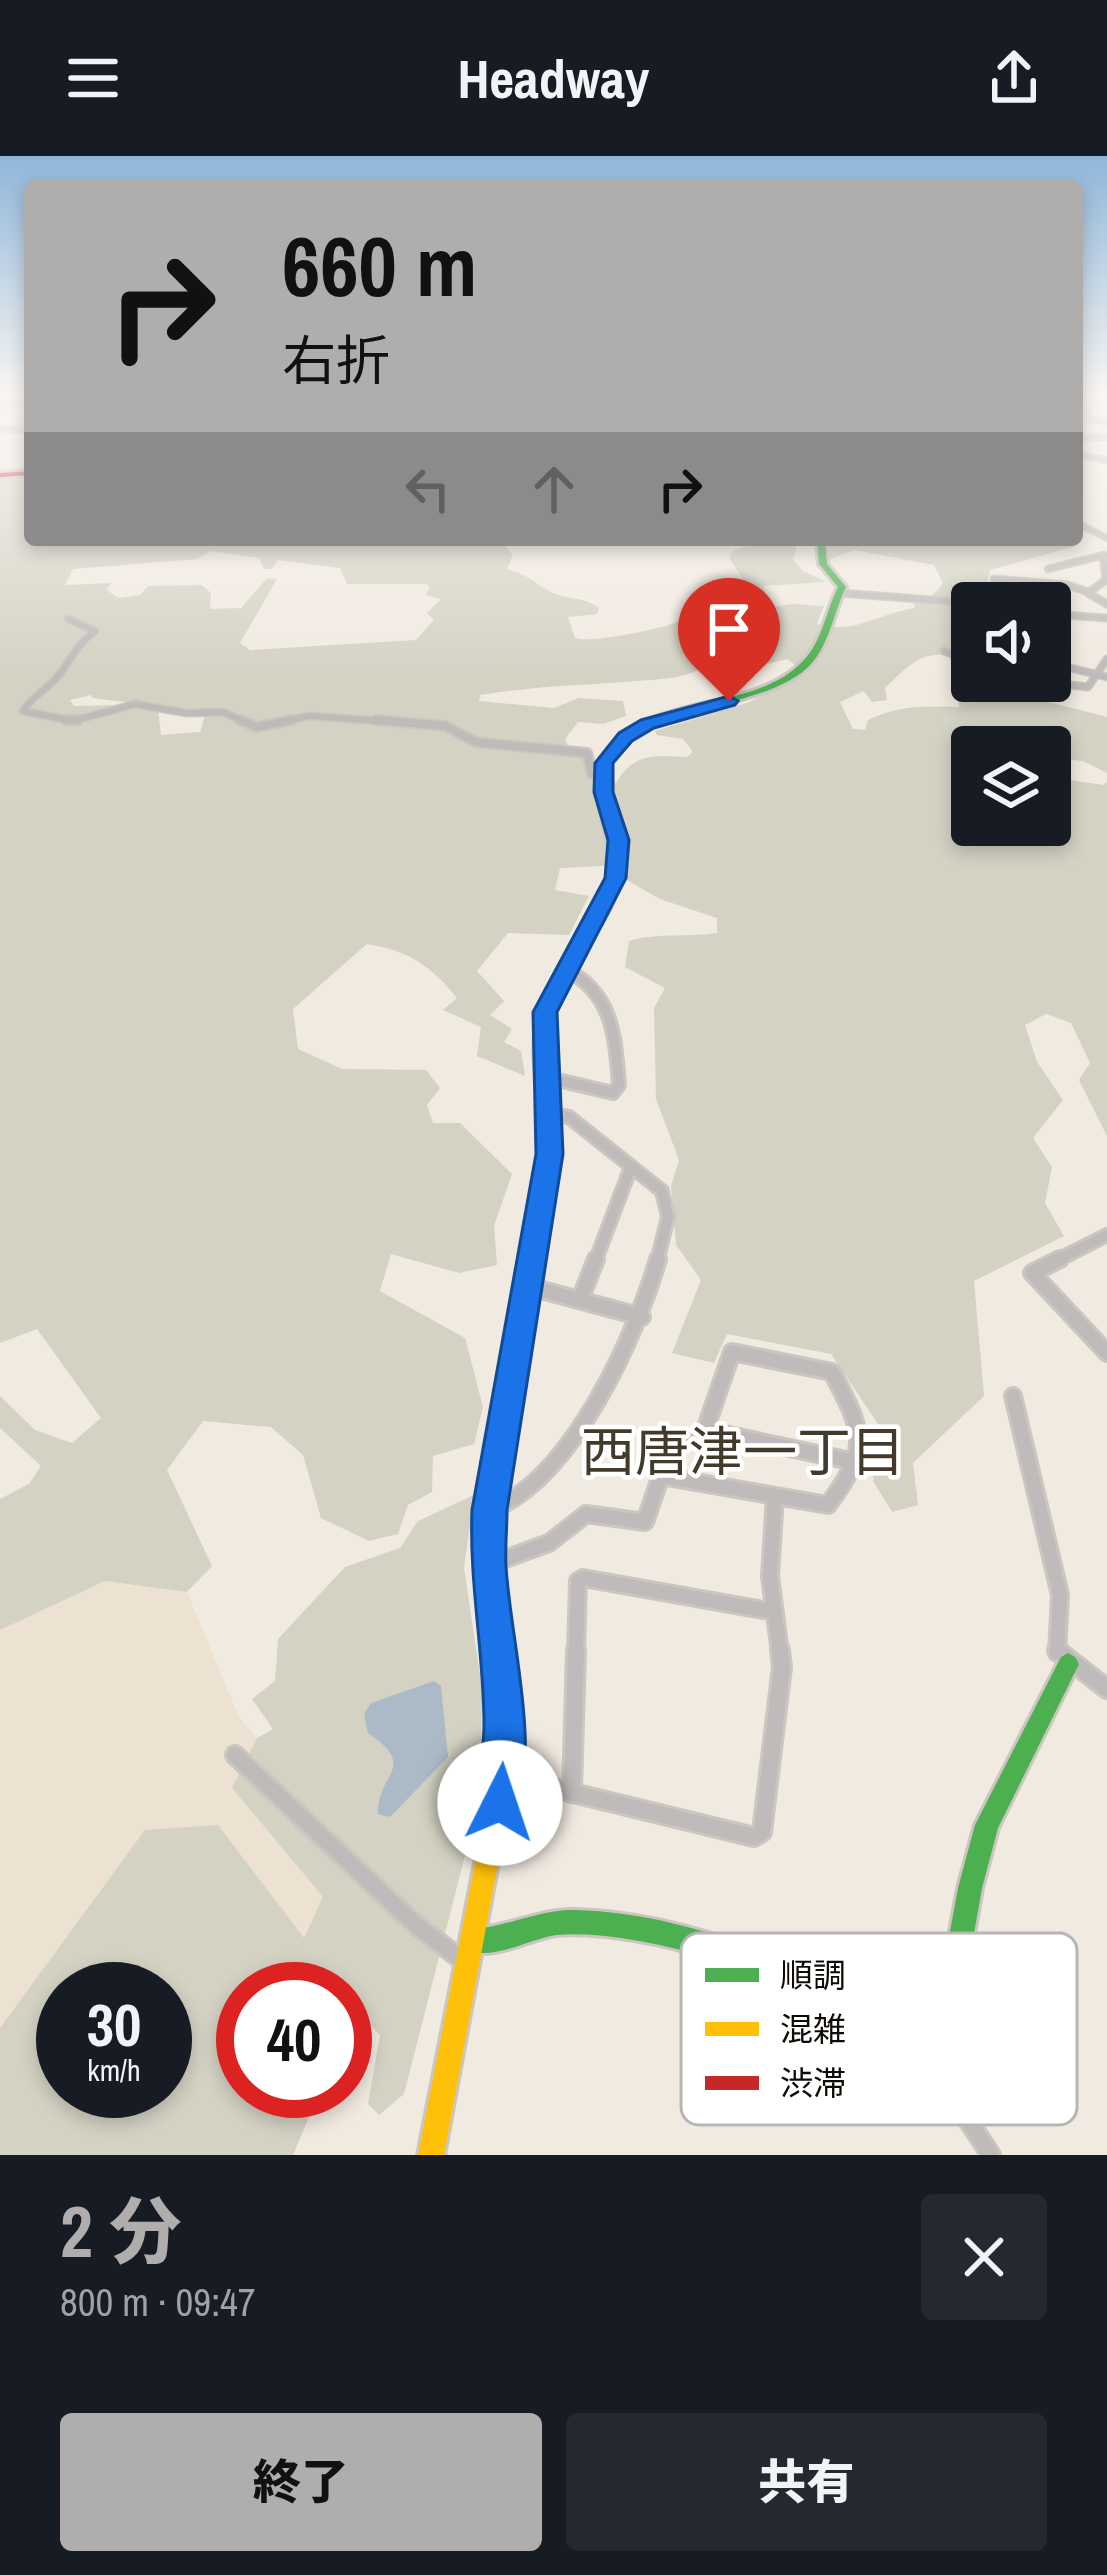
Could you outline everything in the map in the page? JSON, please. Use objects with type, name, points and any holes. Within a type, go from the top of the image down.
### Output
[{"type":"main road","points":[[431,2155],[475,1941],[502,1776],[501,1674],[488,1565],[490,1510],[545,1190],[551,1114],[545,1012],[616,878],[618,840],[601,776],[612,750],[648,724],[729,701],[801,669],[820,646],[842,583],[823,565],[821,546]]},
{"type":"main road","points":[[962,1933],[987,1825],[1068,1664]]},
{"type":"main road","points":[[475,1941],[489,1942],[544,1924],[623,1928],[681,1947]]},
{"type":"street","points":[[1048,569],[1105,555],[1106,580],[1088,592]]},
{"type":"street","points":[[994,579],[1068,585],[1107,604]]},
{"type":"street","points":[[833,600],[951,603]]},
{"type":"street","points":[[1071,615],[1107,618]]},
{"type":"street","points":[[68,619],[95,631],[74,647],[57,678],[30,699],[23,711],[73,721],[135,704],[187,713],[223,712],[257,727],[309,716],[446,726],[476,742],[587,753],[589,769],[601,776]]},
{"type":"street","points":[[944,651],[951,654]]},
{"type":"street","points":[[1071,685],[1088,687],[1102,676],[1107,659]]},
{"type":"street","points":[[1071,668],[1102,676]]},
{"type":"street","points":[[547,1084],[562,1081],[613,1094],[619,1085],[608,1003],[578,974],[566,969]]},
{"type":"street","points":[[490,1510],[509,1504],[581,1429],[614,1379],[642,1317],[666,1228],[668,1201],[568,1117],[551,1114]]},
{"type":"street","points":[[580,1300],[631,1167]]},
{"type":"street","points":[[1107,1235],[1032,1273],[1107,1353]]},
{"type":"street","points":[[527,1286],[642,1317]]},
{"type":"street","points":[[488,1565],[549,1544],[586,1514],[645,1522],[669,1452],[705,1430],[732,1352],[832,1372],[860,1427],[860,1463],[828,1505],[661,1476]]},
{"type":"street","points":[[1013,1396],[1060,1595],[1057,1654],[1107,1689]]},
{"type":"street","points":[[705,1430],[860,1463]]},
{"type":"street","points":[[502,1776],[754,1837],[763,1832],[782,1667],[770,1576],[775,1496]]},
{"type":"street","points":[[572,1793],[578,1581],[583,1578],[775,1612]]},
{"type":"street","points":[[235,1755],[416,1924],[470,1966]]},
{"type":"street","points":[[971,2125],[991,2155]]},
{"type":"shaded area","points":[[0,489],[24,489],[24,546],[505,546],[513,555],[507,569],[551,592],[599,608],[597,614],[568,617],[575,638],[583,639],[630,634],[685,618],[792,604],[824,606],[817,624],[843,627],[915,608],[913,601],[930,598],[943,583],[934,565],[854,550],[828,560],[827,546],[1073,546],[990,570],[987,582],[951,582],[951,656],[933,655],[906,669],[885,688],[887,700],[872,702],[864,691],[840,702],[853,729],[865,730],[868,720],[890,712],[959,707],[958,702],[1049,702],[1107,717],[1107,773],[1071,760],[1071,726],[951,726],[951,846],[1071,846],[1071,780],[1107,782],[1107,1136],[1079,1080],[1090,1063],[1071,1023],[1046,1014],[1025,1025],[1037,1062],[1063,1100],[1033,1138],[1052,1167],[1045,1203],[1064,1236],[974,1281],[984,1396],[913,1463],[918,1505],[892,1512],[873,1481],[878,1424],[831,1354],[727,1334],[714,1363],[672,1353],[701,1280],[676,1245],[671,1186],[679,1160],[656,1099],[654,1008],[665,988],[625,967],[629,941],[717,933],[717,918],[660,899],[625,879],[622,865],[560,868],[555,890],[589,896],[569,935],[508,933],[477,971],[504,1001],[490,1015],[512,1029],[504,1042],[521,1051],[525,1076],[477,1056],[481,1027],[443,1010],[457,998],[428,968],[394,950],[367,944],[293,1009],[298,1049],[342,1069],[426,1070],[440,1088],[427,1105],[433,1123],[460,1123],[512,1174],[494,1226],[497,1265],[459,1273],[391,1254],[380,1291],[465,1338],[483,1407],[474,1444],[433,1456],[432,1492],[408,1505],[398,1534],[369,1541],[321,1518],[303,1455],[271,1427],[203,1421],[167,1470],[212,1566],[187,1592],[105,1581],[0,1630],[0,1499],[29,1484],[41,1466],[0,1428],[0,1396],[35,1430],[72,1443],[101,1418],[37,1329],[0,1343]],"holes":[[[211,551],[259,558],[264,569],[272,569],[278,560],[340,568],[347,584],[426,584],[430,588],[425,595],[441,599],[427,613],[434,620],[416,640],[250,650],[240,643],[277,579],[267,578],[241,608],[210,609],[211,593],[202,585],[148,586],[140,595],[118,598],[107,590],[111,583],[65,585],[73,569],[198,559]],[[696,648],[743,654],[742,661],[762,665],[787,659],[807,673],[747,703],[655,731],[683,739],[693,752],[687,757],[638,761],[616,783],[591,778],[591,757],[572,754],[565,739],[578,722],[603,724],[626,716],[623,701],[579,698],[554,708],[479,701],[480,695],[504,691],[671,678],[725,662],[695,655]],[[93,698],[206,712],[200,732],[161,735],[158,711],[122,705],[74,706],[70,700]]]},
{"type":"shaded area","points":[[795,546],[792,559],[803,571],[827,582],[763,586],[766,596],[753,596],[729,557],[734,550]]},
{"type":"shaded area","points":[[474,1495],[464,1568],[482,1689],[481,1771],[470,1836],[404,2094],[379,2115],[372,2108],[380,2035],[372,2027],[372,1962],[216,1962],[216,2118],[309,2118],[293,2155],[0,2155],[0,2028],[36,1979],[36,2118],[192,2118],[192,1962],[48,1962],[145,1830],[218,1825],[304,1938],[323,1897],[232,1788],[257,1738],[273,1729],[252,1699],[275,1681],[278,1639],[345,1567],[400,1548],[418,1521]]},
{"type":"shaded area","points":[[105,1581],[187,1592],[239,1717],[257,1738],[233,1789],[375,1960],[372,1967],[372,1962],[216,1962],[216,2118],[309,2118],[293,2155],[0,2155],[0,1630]]},
{"type":"water","points":[[434,1681],[441,1686],[448,1757],[390,1817],[378,1814],[393,1763],[383,1745],[368,1733],[364,1714],[371,1703]]},
{"type":"traffic: fast","points":[[513,1372],[549,1156],[543,1025],[553,994],[604,907],[616,873],[604,768],[626,739],[648,725],[756,692],[803,667],[816,650],[842,587],[823,564],[822,546]]},
{"type":"traffic: fast","points":[[962,1933],[987,1825],[1068,1664]]},
{"type":"traffic: fast","points":[[475,1941],[575,1922],[681,1938]]},
{"type":"traffic: slow","points":[[431,2155],[503,1776],[490,1510],[513,1372]]},
{"type":"district","name":"西唐津一丁目","points":[[743,1451]]},
{"type":"route","points":[[500,1803],[504,1724],[488,1565],[490,1510],[550,1154],[545,1012],[616,878],[618,840],[603,792],[604,763],[625,737],[648,724],[729,701]]}]
